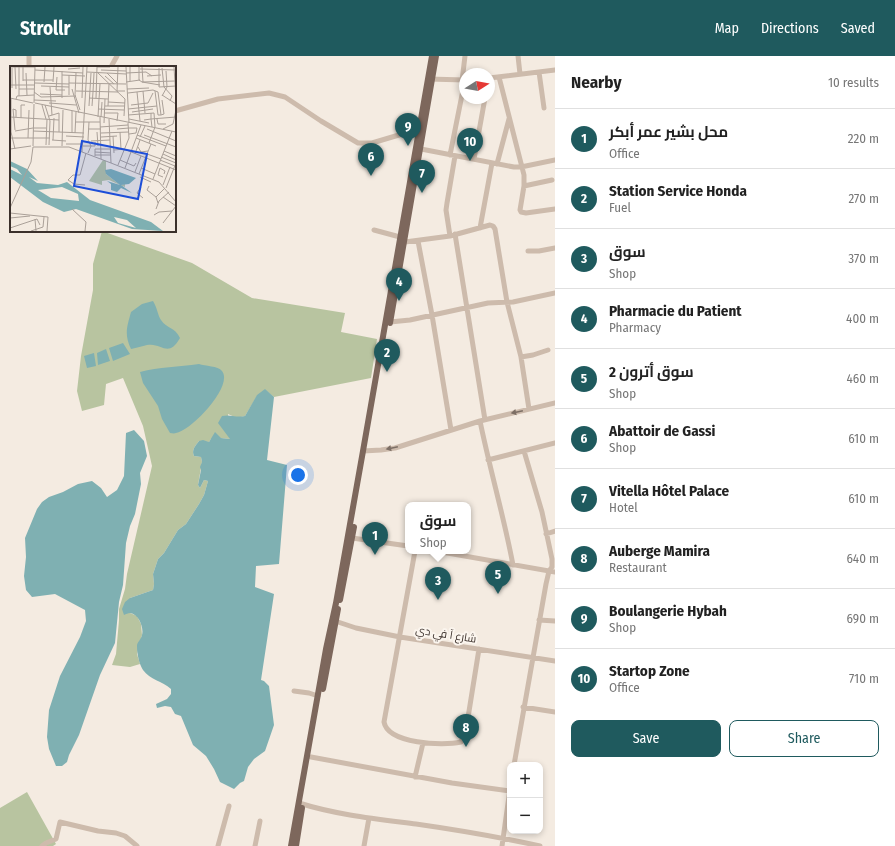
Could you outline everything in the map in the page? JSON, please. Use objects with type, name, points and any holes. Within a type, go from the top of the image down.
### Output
[{"type":"main road","points":[[291,846],[311,757],[365,451],[405,242],[421,149],[432,56]]},
{"type":"main road","points":[[296,846],[301,803],[318,696],[352,538],[400,237],[417,147],[418,129],[436,56]]},
{"type":"street","points":[[112,66],[117,56]]},
{"type":"street","points":[[464,68],[465,56]]},
{"type":"street","points":[[518,56],[520,74]]},
{"type":"street","points":[[495,77],[555,70]]},
{"type":"street","points":[[538,72],[544,108]]},
{"type":"street","points":[[499,77],[524,176],[520,210],[521,212],[555,209]]},
{"type":"street","points":[[430,80],[459,80]]},
{"type":"street","points":[[176,111],[218,99],[269,93],[285,97],[321,121],[358,142],[372,143],[418,129]]},
{"type":"street","points":[[460,104],[446,210],[467,307],[488,460],[507,534],[513,565]]},
{"type":"street","points":[[474,159],[484,104]]},
{"type":"street","points":[[480,228],[495,163],[510,118]]},
{"type":"street","points":[[421,149],[452,156],[521,167],[555,160]]},
{"type":"street","points":[[524,186],[552,180]]},
{"type":"street","points":[[405,242],[452,235],[490,225],[493,226],[495,230],[507,302],[521,357],[529,409]]},
{"type":"street","points":[[374,230],[400,237]]},
{"type":"street","points":[[418,241],[451,430]]},
{"type":"street","points":[[528,251],[539,251],[555,248]]},
{"type":"street","points":[[390,322],[410,320],[488,303],[522,301],[555,293]]},
{"type":"street","points":[[521,357],[548,350]]},
{"type":"street","points":[[365,451],[394,448],[482,421],[555,403]]},
{"type":"street","points":[[488,460],[555,443]]},
{"type":"street","points":[[514,762],[539,620],[549,571],[552,567],[552,559],[542,512],[524,451]]},
{"type":"street","points":[[546,534],[555,531]]},
{"type":"street","points":[[352,538],[405,546]]},
{"type":"street","points":[[414,554],[384,722],[384,725],[388,730],[394,735],[423,743],[452,744],[460,742],[466,730],[479,649]]},
{"type":"street","points":[[452,554],[555,572]]},
{"type":"street","points":[[539,620],[555,621]]},
{"type":"street","name":"شارع آ في دي","points":[[334,621],[356,628],[400,637],[555,661]]},
{"type":"street","points":[[294,691],[318,696]]},
{"type":"street","points":[[523,708],[555,712]]},
{"type":"street","points":[[415,777],[423,743]]},
{"type":"street","points":[[311,757],[415,777],[507,790]]},
{"type":"street","points":[[502,846],[509,798]]},
{"type":"street","points":[[301,803],[321,809],[369,818],[430,826],[540,846]]},
{"type":"street","points":[[218,846],[229,806]]},
{"type":"street","points":[[364,846],[369,818]]},
{"type":"street","points":[[255,846],[260,821]]},
{"type":"street","points":[[42,846],[56,839],[60,822],[98,831],[116,833],[125,836],[137,846]]},
{"type":"green space","points":[[102,232],[105,232],[192,263],[252,298],[345,313],[341,332],[377,339],[371,378],[274,397],[265,390],[257,396],[245,416],[237,418],[228,414],[230,439],[211,439],[209,442],[199,441],[193,450],[193,454],[194,456],[201,457],[202,462],[198,485],[200,488],[204,480],[208,481],[204,495],[186,524],[178,530],[164,553],[158,559],[153,574],[153,590],[130,598],[130,613],[137,616],[141,624],[142,635],[137,654],[140,664],[130,667],[112,665],[116,654],[119,609],[125,589],[127,574],[152,466],[143,426],[123,378],[106,384],[104,405],[82,411],[77,391],[81,356],[93,290],[93,264]]},
{"type":"green space","points":[[27,792],[56,844],[53,846],[0,846],[0,808]]},
{"type":"water","points":[[153,301],[163,323],[176,332],[180,338],[172,348],[168,349],[147,345],[131,349],[127,339],[127,326],[131,312],[142,304]]},
{"type":"water","points":[[123,343],[130,354],[113,361],[109,348]]},
{"type":"water","points":[[106,349],[110,361],[98,365],[97,353]]},
{"type":"water","points":[[94,353],[96,366],[87,368],[84,356]]},
{"type":"water","points":[[199,364],[215,367],[222,371],[224,378],[222,387],[217,397],[209,407],[191,425],[183,430],[170,433],[162,419],[158,406],[143,383],[140,372]]},
{"type":"water","points":[[265,389],[274,397],[267,460],[287,465],[279,564],[256,566],[255,587],[274,594],[261,680],[269,686],[274,725],[265,751],[254,759],[248,767],[244,781],[234,789],[220,782],[206,756],[193,745],[181,716],[175,714],[171,707],[165,706],[157,708],[156,704],[167,699],[171,694],[171,689],[149,676],[143,670],[139,662],[137,649],[137,645],[142,635],[141,625],[136,616],[130,613],[124,615],[122,609],[125,602],[130,598],[153,590],[153,574],[158,559],[164,553],[178,530],[186,524],[204,495],[208,481],[204,480],[200,488],[198,485],[202,462],[201,457],[194,456],[193,454],[195,446],[199,441],[203,440],[209,442],[215,432],[221,438],[230,439],[218,423],[222,416],[245,416],[257,395]]},
{"type":"water","points":[[134,430],[144,441],[147,456],[140,473],[141,484],[135,514],[130,526],[126,543],[123,585],[119,602],[115,643],[100,675],[79,735],[67,762],[62,766],[56,766],[49,749],[47,737],[49,710],[60,676],[80,637],[86,621],[85,610],[55,594],[32,597],[26,590],[24,576],[26,557],[25,538],[37,509],[42,502],[49,497],[78,484],[92,481],[101,488],[107,497],[117,490],[124,476],[126,433]]},
{"type":"place","name":"Boulangerie Hybah","points":[[408,146]]},
{"type":"place","name":"Startop Zone","points":[[470,161]]},
{"type":"place","name":"Abattoir de Gassi","points":[[371,176]]},
{"type":"place","name":"Vitella Hôtel Palace","points":[[422,193]]},
{"type":"place","name":"Pharmacie du Patient","points":[[399,301]]},
{"type":"place","name":"Station Service Honda","points":[[387,372]]},
{"type":"place","name":"محل بشير عمر أبكر","points":[[375,555]]},
{"type":"place","name":"سوق أترون 2","points":[[498,594]]},
{"type":"place","name":"سوق","points":[[438,600]]},
{"type":"place","name":"Auberge Mamira","points":[[466,747]]}]
